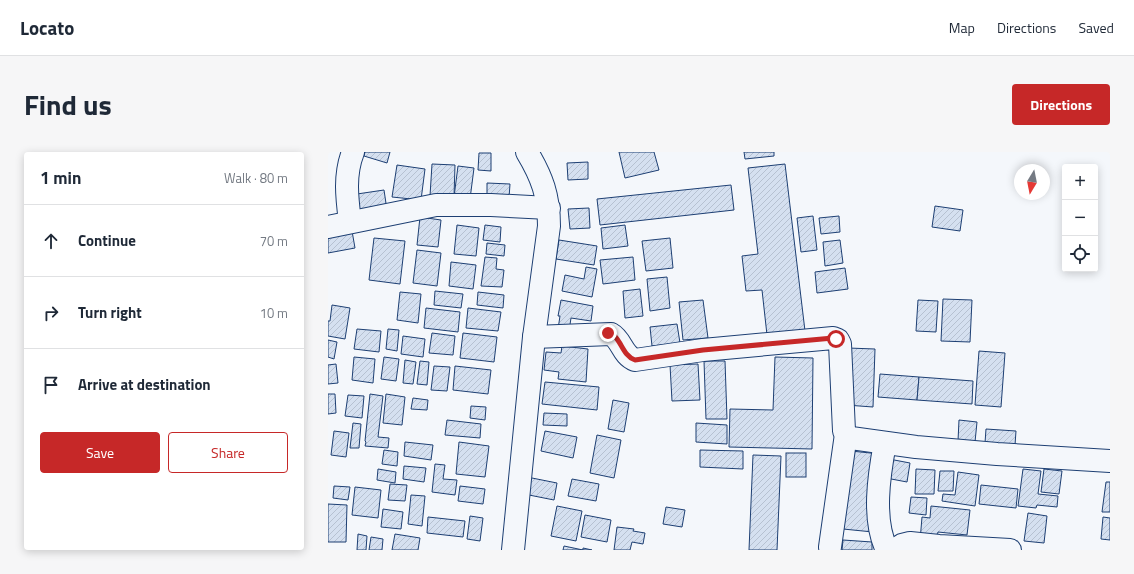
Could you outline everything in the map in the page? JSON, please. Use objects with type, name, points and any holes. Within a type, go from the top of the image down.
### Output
[{"type":"street","points":[[350,222],[346,192],[350,161],[354,152]]},
{"type":"street","points":[[513,550],[534,337],[549,226],[549,208],[541,178],[527,152]]},
{"type":"street","points":[[328,227],[436,205],[491,205],[549,208]]},
{"type":"street","points":[[534,337],[611,334],[615,337],[628,356],[635,360],[703,350],[833,338],[836,339],[840,344],[844,431],[846,434],[830,547]]},
{"type":"street","points":[[846,434],[854,439],[885,443],[997,454],[1110,461]]},
{"type":"street","points":[[885,443],[879,475],[879,524],[883,542],[887,550]]},
{"type":"street","points":[[894,550],[910,543],[1010,550]]},
{"type":"building","points":[[365,152],[390,152],[387,163],[364,156]]},
{"type":"building","points":[[619,152],[654,152],[659,170],[625,178]]},
{"type":"building","points":[[744,152],[774,152],[774,156],[745,159]]},
{"type":"building","points":[[479,153],[491,153],[491,171],[478,170]]},
{"type":"building","points":[[588,162],[588,179],[568,180],[567,163]]},
{"type":"building","points":[[432,164],[455,165],[454,197],[430,196]]},
{"type":"building","points":[[785,164],[805,331],[767,335],[762,290],[746,291],[742,256],[758,254],[748,168]]},
{"type":"building","points":[[397,165],[425,169],[421,200],[392,197]]},
{"type":"building","points":[[458,166],[474,168],[470,199],[454,197]]},
{"type":"building","points":[[487,183],[510,184],[509,198],[487,196]]},
{"type":"building","points":[[731,185],[734,210],[600,225],[597,199]]},
{"type":"building","points":[[384,190],[387,210],[360,214],[357,194]]},
{"type":"building","points":[[935,206],[963,210],[960,231],[932,227]]},
{"type":"building","points":[[589,208],[590,228],[570,229],[568,209]]},
{"type":"building","points":[[813,216],[817,250],[801,252],[797,218]]},
{"type":"building","points":[[839,216],[840,232],[821,234],[819,218]]},
{"type":"building","points":[[420,217],[441,220],[438,247],[417,245]]},
{"type":"building","points":[[457,225],[479,228],[476,256],[454,254]]},
{"type":"building","points":[[485,225],[501,227],[500,242],[483,240]]},
{"type":"building","points":[[625,225],[628,246],[603,249],[601,228]]},
{"type":"building","points":[[352,231],[355,248],[328,253],[328,236]]},
{"type":"building","points":[[374,238],[405,241],[400,284],[369,280]]},
{"type":"building","points":[[670,238],[673,268],[646,271],[642,241]]},
{"type":"building","points":[[559,240],[597,246],[594,265],[556,259]]},
{"type":"building","points":[[840,240],[843,263],[825,266],[823,242]]},
{"type":"building","points":[[487,243],[505,245],[504,256],[486,254]]},
{"type":"building","points":[[417,250],[441,253],[437,286],[413,283]]},
{"type":"building","points":[[485,257],[497,258],[496,269],[504,270],[502,287],[481,286]]},
{"type":"building","points":[[633,257],[635,280],[603,284],[600,260]]},
{"type":"building","points":[[451,262],[476,265],[473,289],[449,286]]},
{"type":"building","points":[[586,267],[597,269],[592,297],[562,291],[565,275],[584,279]]},
{"type":"building","points":[[845,268],[848,289],[817,293],[815,272]]},
{"type":"building","points":[[667,277],[670,308],[650,311],[647,279]]},
{"type":"building","points":[[640,289],[643,316],[625,318],[623,291]]},
{"type":"building","points":[[435,291],[463,294],[461,308],[434,305]]},
{"type":"building","points":[[400,292],[421,294],[418,323],[397,320]]},
{"type":"building","points":[[478,292],[504,295],[503,308],[477,305]]},
{"type":"building","points":[[943,299],[972,300],[970,342],[941,341]]},
{"type":"building","points":[[561,300],[593,306],[591,321],[571,318],[569,331],[558,329],[560,316],[558,316]]},
{"type":"building","points":[[703,300],[708,338],[683,340],[679,302]]},
{"type":"building","points":[[918,300],[938,301],[936,332],[916,331]]},
{"type":"building","points":[[332,305],[350,308],[345,339],[328,336],[328,321],[330,321]]},
{"type":"building","points":[[426,308],[460,312],[458,332],[424,328]]},
{"type":"building","points":[[468,308],[501,312],[498,331],[466,328]]},
{"type":"building","points":[[677,324],[680,343],[652,346],[650,327]]},
{"type":"building","points":[[357,329],[381,331],[379,352],[354,349]]},
{"type":"building","points":[[388,329],[399,330],[397,351],[386,349]]},
{"type":"building","points":[[432,333],[455,336],[453,355],[429,353]]},
{"type":"building","points":[[463,333],[497,337],[494,362],[460,358]]},
{"type":"building","points":[[403,336],[425,339],[423,357],[401,354]]},
{"type":"building","points":[[328,340],[337,342],[334,359],[328,357]]},
{"type":"building","points":[[562,346],[588,349],[586,382],[558,379],[559,372],[544,370],[546,352],[561,353]]},
{"type":"building","points":[[848,348],[875,349],[873,407],[846,405]]},
{"type":"building","points":[[979,351],[1005,353],[1001,407],[975,405]]},
{"type":"building","points":[[354,357],[375,359],[373,383],[352,380]]},
{"type":"building","points":[[384,357],[399,359],[396,381],[381,379]]},
{"type":"building","points":[[775,357],[813,358],[812,449],[729,447],[730,409],[773,410]]},
{"type":"building","points":[[405,360],[416,362],[413,384],[403,383]]},
{"type":"building","points":[[420,361],[429,362],[427,385],[417,384]]},
{"type":"building","points":[[704,361],[725,361],[727,419],[706,419]]},
{"type":"building","points":[[336,364],[338,383],[328,384],[328,365]]},
{"type":"building","points":[[698,364],[700,400],[672,401],[670,365]]},
{"type":"building","points":[[434,366],[450,367],[447,391],[431,390]]},
{"type":"building","points":[[455,366],[491,370],[488,394],[453,390]]},
{"type":"building","points":[[880,374],[919,377],[917,400],[878,397]]},
{"type":"building","points":[[919,377],[973,381],[972,404],[917,400]]},
{"type":"building","points":[[545,382],[599,387],[597,410],[542,404]]},
{"type":"building","points":[[328,394],[335,394],[336,413],[328,414]]},
{"type":"building","points":[[370,394],[383,396],[378,437],[389,438],[388,448],[365,446]]},
{"type":"building","points":[[386,394],[405,397],[402,425],[383,423]]},
{"type":"building","points":[[348,395],[364,396],[362,418],[345,416]]},
{"type":"building","points":[[413,398],[428,400],[427,410],[411,409]]},
{"type":"building","points":[[613,400],[629,403],[624,432],[608,429]]},
{"type":"building","points":[[471,406],[486,407],[485,420],[470,418]]},
{"type":"building","points":[[544,413],[567,414],[567,426],[543,425]]},
{"type":"building","points":[[447,420],[481,424],[480,438],[445,435]]},
{"type":"building","points":[[959,420],[977,422],[975,442],[958,441]]},
{"type":"building","points":[[353,423],[361,424],[359,448],[350,448]]},
{"type":"building","points":[[696,423],[727,425],[727,444],[696,442]]},
{"type":"building","points":[[986,429],[1016,431],[1015,445],[985,443]]},
{"type":"building","points":[[334,431],[349,433],[346,457],[331,455]]},
{"type":"building","points":[[545,431],[577,437],[573,458],[541,451]]},
{"type":"building","points":[[597,435],[621,440],[614,478],[590,473]]},
{"type":"building","points":[[405,442],[433,445],[431,460],[404,456]]},
{"type":"building","points":[[459,442],[489,446],[485,477],[456,474]]},
{"type":"building","points":[[384,450],[398,452],[397,466],[382,464]]},
{"type":"building","points":[[700,450],[743,451],[743,469],[700,467]]},
{"type":"building","points":[[851,451],[880,454],[873,532],[843,529]]},
{"type":"building","points":[[786,453],[806,453],[806,477],[786,477]]},
{"type":"building","points":[[753,455],[781,456],[777,550],[749,550]]},
{"type":"building","points":[[889,459],[910,463],[907,482],[886,478]]},
{"type":"building","points":[[435,464],[445,465],[443,479],[457,480],[455,495],[432,492]]},
{"type":"building","points":[[404,466],[426,468],[424,482],[403,479]]},
{"type":"building","points":[[378,469],[396,472],[395,483],[377,480]]},
{"type":"building","points":[[916,469],[935,470],[934,494],[915,494]]},
{"type":"building","points":[[1023,469],[1041,471],[1038,494],[1058,496],[1057,507],[1037,505],[1036,508],[1018,506]]},
{"type":"building","points":[[1044,469],[1062,471],[1059,494],[1041,492]]},
{"type":"building","points":[[940,471],[954,471],[953,491],[938,491]]},
{"type":"building","points":[[958,472],[979,475],[975,506],[942,501],[943,494],[955,495]]},
{"type":"building","points":[[527,477],[557,483],[554,500],[524,494]]},
{"type":"building","points":[[572,479],[599,484],[596,501],[568,496]]},
{"type":"building","points":[[1106,482],[1110,482],[1110,512],[1102,512]]},
{"type":"building","points":[[390,484],[407,485],[405,501],[388,500]]},
{"type":"building","points":[[981,485],[1018,489],[1016,508],[979,504]]},
{"type":"building","points":[[334,486],[350,487],[348,500],[333,498]]},
{"type":"building","points":[[460,486],[485,489],[483,504],[458,501]]},
{"type":"building","points":[[355,487],[381,490],[378,518],[352,515]]},
{"type":"building","points":[[411,495],[425,496],[422,526],[408,524]]},
{"type":"building","points":[[911,497],[927,498],[926,515],[909,513]]},
{"type":"building","points":[[328,504],[347,505],[346,542],[328,542]]},
{"type":"building","points":[[557,506],[582,511],[576,541],[551,536]]},
{"type":"building","points":[[931,506],[970,510],[967,535],[938,532],[936,542],[920,541],[922,517],[930,518]]},
{"type":"building","points":[[666,507],[685,510],[682,527],[663,524]]},
{"type":"building","points":[[383,509],[403,512],[401,529],[381,527]]},
{"type":"building","points":[[1028,513],[1047,516],[1044,543],[1024,541]]},
{"type":"building","points":[[585,515],[611,520],[607,542],[581,537]]},
{"type":"building","points":[[470,516],[483,518],[480,541],[467,539]]},
{"type":"building","points":[[428,517],[465,521],[463,537],[427,533]]},
{"type":"building","points":[[1103,517],[1110,518],[1110,540],[1101,539]]},
{"type":"building","points":[[617,527],[634,529],[633,531],[645,533],[643,544],[632,542],[630,550],[614,550]]},
{"type":"building","points":[[358,534],[367,536],[366,550],[357,550]]},
{"type":"building","points":[[395,534],[420,538],[418,550],[392,550]]},
{"type":"building","points":[[371,537],[383,539],[382,550],[369,550]]},
{"type":"building","points":[[843,540],[872,542],[872,550],[842,550]]},
{"type":"building","points":[[564,546],[583,550],[563,550]]},
{"type":"route","points":[[608,333],[614,335],[628,356],[635,360],[703,350],[833,338],[836,339]]}]
